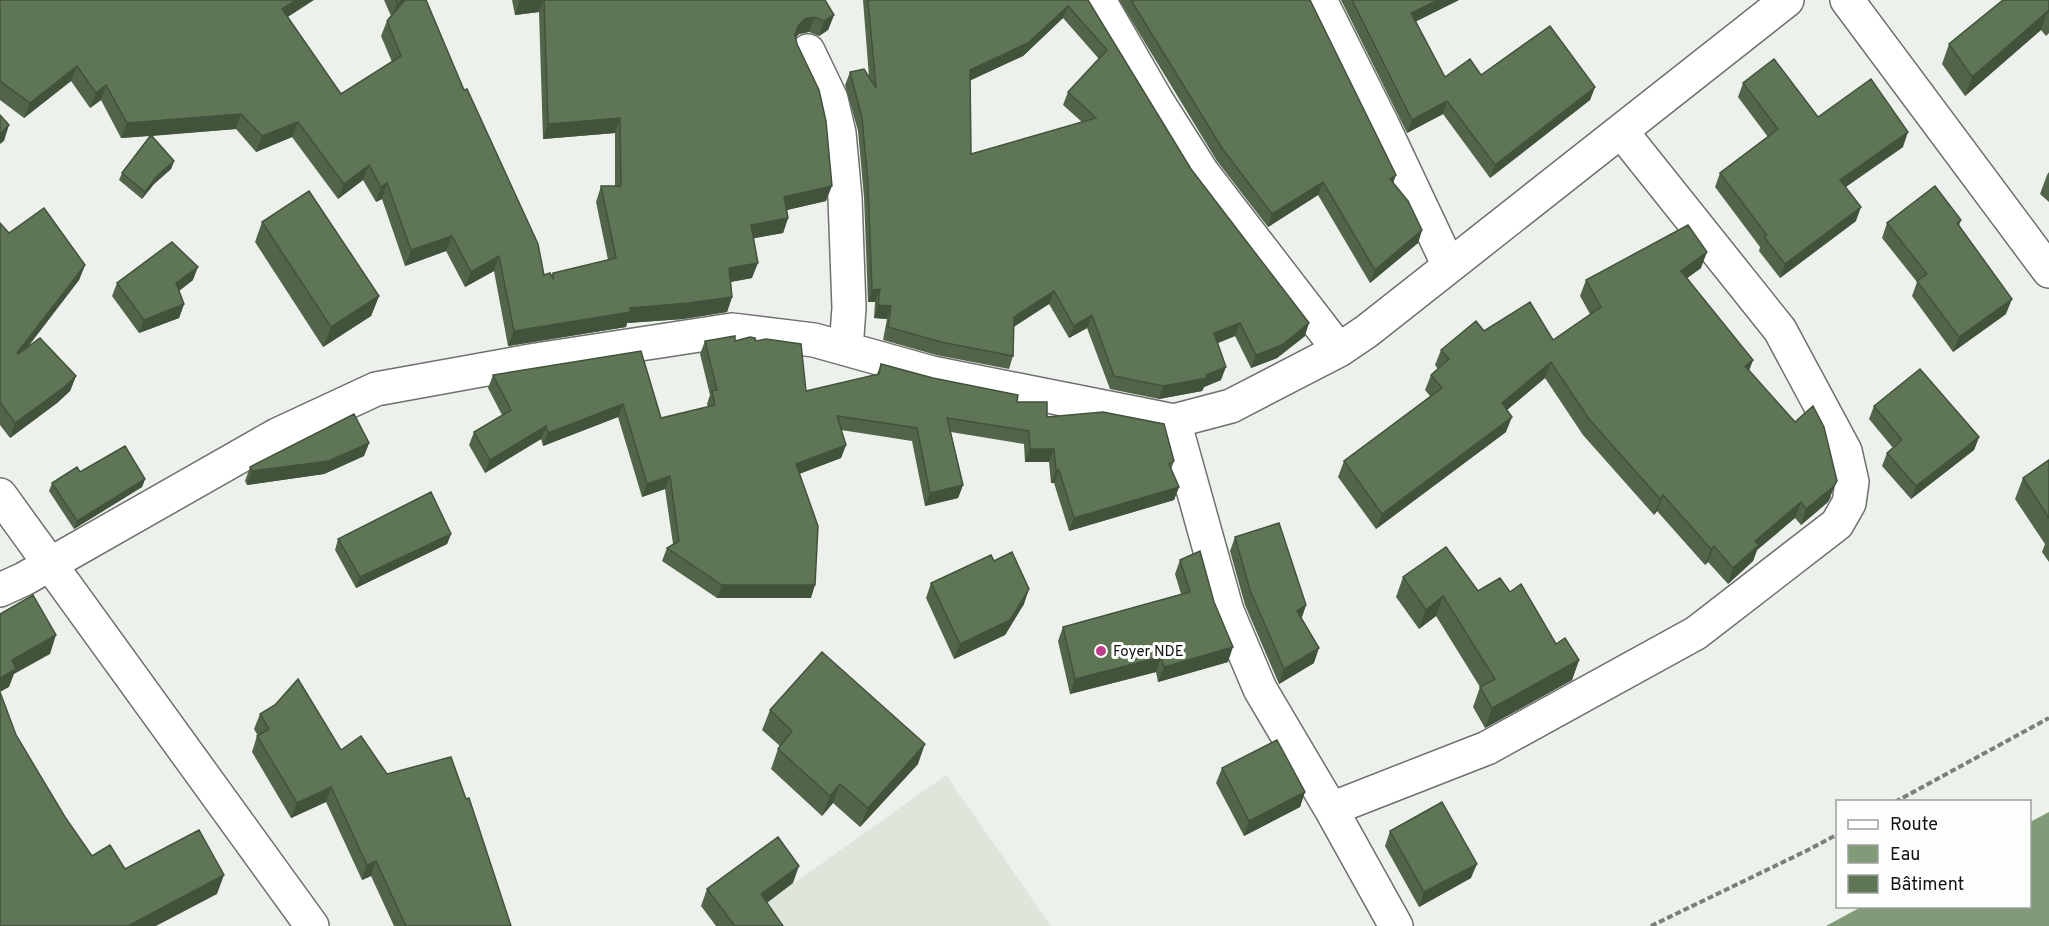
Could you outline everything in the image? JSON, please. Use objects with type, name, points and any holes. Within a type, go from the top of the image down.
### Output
[{"type":"street","points":[[1320,0],[1449,266]]},
{"type":"street","points":[[0,590],[277,435],[376,389],[536,360],[732,330],[814,340],[932,373],[1174,421],[1231,406],[1339,350],[1367,331],[1786,0]]},
{"type":"street","points":[[1847,0],[2049,271]]},
{"type":"street","points":[[1107,3],[1157,101],[1202,172],[1339,350]]},
{"type":"street","points":[[808,51],[831,99],[839,133],[845,198],[849,297],[846,349]]},
{"type":"street","points":[[1332,809],[1487,748],[1696,633],[1837,524],[1849,503],[1852,482],[1845,451],[1780,330],[1621,131]]},
{"type":"street","points":[[1174,421],[1227,611],[1260,689],[1332,809],[1396,926]]},
{"type":"street","points":[[0,495],[312,926]]},
{"type":"path","points":[[1897,800],[2049,718]]},
{"type":"path","points":[[1651,926],[1836,835]]},
{"type":"shaded area","points":[[946,775],[1051,926],[734,926]]},
{"type":"water","points":[[2049,812],[2049,926],[1826,926],[1859,908],[2031,908],[2031,821]]},
{"type":"building","points":[[0,0],[296,0],[282,9],[341,94],[401,56],[387,21],[405,0],[426,0],[464,90],[467,89],[538,244],[544,275],[550,273],[553,278],[553,273],[616,258],[601,186],[621,186],[620,118],[548,124],[544,0],[825,0],[834,15],[824,21],[814,17],[805,19],[798,26],[795,35],[819,90],[826,121],[832,186],[784,197],[788,218],[751,225],[758,263],[729,268],[732,297],[630,308],[631,312],[514,331],[499,256],[471,272],[452,236],[411,250],[387,183],[381,187],[369,165],[344,184],[298,122],[262,136],[241,114],[127,123],[106,85],[96,93],[77,66],[30,103],[0,81]]},
{"type":"building","points":[[868,0],[1088,0],[1191,169],[1309,323],[1282,345],[1256,355],[1240,323],[1214,333],[1226,367],[1206,375],[1207,378],[1163,386],[1114,376],[1092,315],[1074,326],[1054,291],[1014,317],[1013,356],[941,342],[888,327],[891,306],[878,305],[880,289],[872,290],[868,184],[862,118],[850,72],[864,69],[876,88]],"holes":[[[1068,6],[1107,50],[1068,92],[1096,118],[971,154],[970,70],[1028,43]]]},
{"type":"building","points":[[1131,0],[1310,0],[1396,175],[1390,179],[1408,201],[1422,230],[1375,270],[1323,182],[1272,214],[1222,148]]},
{"type":"building","points":[[1352,0],[1438,0],[1411,13],[1445,77],[1470,59],[1481,75],[1550,26],[1595,87],[1495,165],[1447,101],[1412,120]]},
{"type":"building","points":[[2003,0],[2049,0],[2049,12],[1972,77],[1949,44]]},
{"type":"building","points":[[1774,59],[1818,117],[1871,79],[1908,132],[1840,180],[1861,207],[1785,264],[1764,237],[1767,235],[1720,173],[1778,129],[1743,83]]},
{"type":"building","points":[[0,115],[9,125],[0,134]]},
{"type":"building","points":[[151,135],[174,161],[156,177],[145,192],[122,173]]},
{"type":"building","points":[[1935,186],[1961,220],[1957,223],[2012,299],[1959,337],[1917,281],[1927,274],[1887,223]]},
{"type":"building","points":[[309,191],[379,296],[331,327],[262,222]]},
{"type":"building","points":[[44,208],[85,265],[17,353],[40,338],[76,376],[15,423],[0,402],[0,223],[9,233]]},
{"type":"building","points":[[1688,225],[1707,252],[1681,271],[1753,360],[1745,366],[1795,422],[1813,406],[1824,427],[1837,481],[1834,486],[1806,509],[1801,502],[1755,541],[1759,545],[1733,568],[1714,546],[1711,549],[1663,495],[1660,499],[1589,419],[1551,362],[1502,403],[1512,417],[1382,514],[1344,461],[1442,388],[1431,375],[1449,359],[1441,350],[1476,321],[1484,331],[1530,302],[1553,340],[1601,307],[1586,280]]},
{"type":"building","points":[[172,242],[198,267],[176,283],[184,304],[144,320],[117,283]]},
{"type":"building","points":[[735,336],[735,341],[750,337],[755,338],[756,341],[766,339],[801,344],[806,391],[879,374],[881,364],[933,378],[1018,395],[1017,402],[1047,402],[1047,417],[1103,412],[1164,424],[1174,461],[1169,464],[1179,487],[1074,518],[1059,470],[1056,470],[1054,449],[1030,449],[1029,431],[947,418],[963,485],[930,493],[917,428],[837,416],[846,445],[796,464],[818,526],[815,585],[722,585],[667,548],[679,541],[670,476],[647,484],[623,404],[548,433],[546,426],[490,460],[474,432],[511,410],[493,375],[641,351],[661,418],[715,405],[712,391],[717,390],[705,341]]},
{"type":"building","points":[[1920,369],[1979,437],[1916,486],[1887,453],[1902,440],[1874,406]]},
{"type":"building","points":[[354,414],[369,443],[329,461],[252,471],[250,467]]},
{"type":"building","points":[[125,446],[145,479],[77,521],[52,483],[77,467],[80,472]]},
{"type":"building","points":[[2049,460],[2049,518],[2023,478]]},
{"type":"building","points":[[431,492],[451,534],[360,577],[338,539]]},
{"type":"building","points":[[1279,523],[1306,605],[1297,611],[1319,648],[1284,669],[1250,590],[1235,537]]},
{"type":"building","points":[[1446,547],[1478,591],[1500,578],[1510,592],[1521,584],[1556,644],[1565,638],[1579,660],[1492,708],[1480,687],[1495,679],[1443,596],[1426,610],[1403,577]]},
{"type":"building","points":[[1200,551],[1214,602],[1233,647],[1164,667],[1161,657],[1075,679],[1063,627],[1190,592],[1180,560]]},
{"type":"building","points":[[1012,552],[1029,589],[1010,620],[960,644],[931,583],[991,555],[994,561]]},
{"type":"building","points":[[33,595],[56,635],[12,660],[16,669],[0,678],[0,614]]},
{"type":"building","points":[[822,652],[925,744],[868,808],[840,784],[830,796],[778,749],[792,731],[770,710]]},
{"type":"building","points":[[298,679],[341,750],[361,736],[387,774],[451,757],[466,799],[469,798],[511,926],[406,926],[376,861],[367,865],[331,787],[297,803],[257,736],[269,729],[260,714],[275,705]]},
{"type":"building","points":[[0,692],[16,735],[65,817],[92,856],[110,845],[125,869],[199,830],[224,875],[128,926],[0,926]]},
{"type":"building","points":[[1277,740],[1305,792],[1249,821],[1222,768]]},
{"type":"building","points":[[1442,802],[1477,864],[1424,892],[1390,831]]},
{"type":"building","points":[[778,837],[799,866],[761,894],[783,926],[735,926],[707,889]]},
{"type":"place","name":"Foyer NDE","points":[[1101,651]]}]
